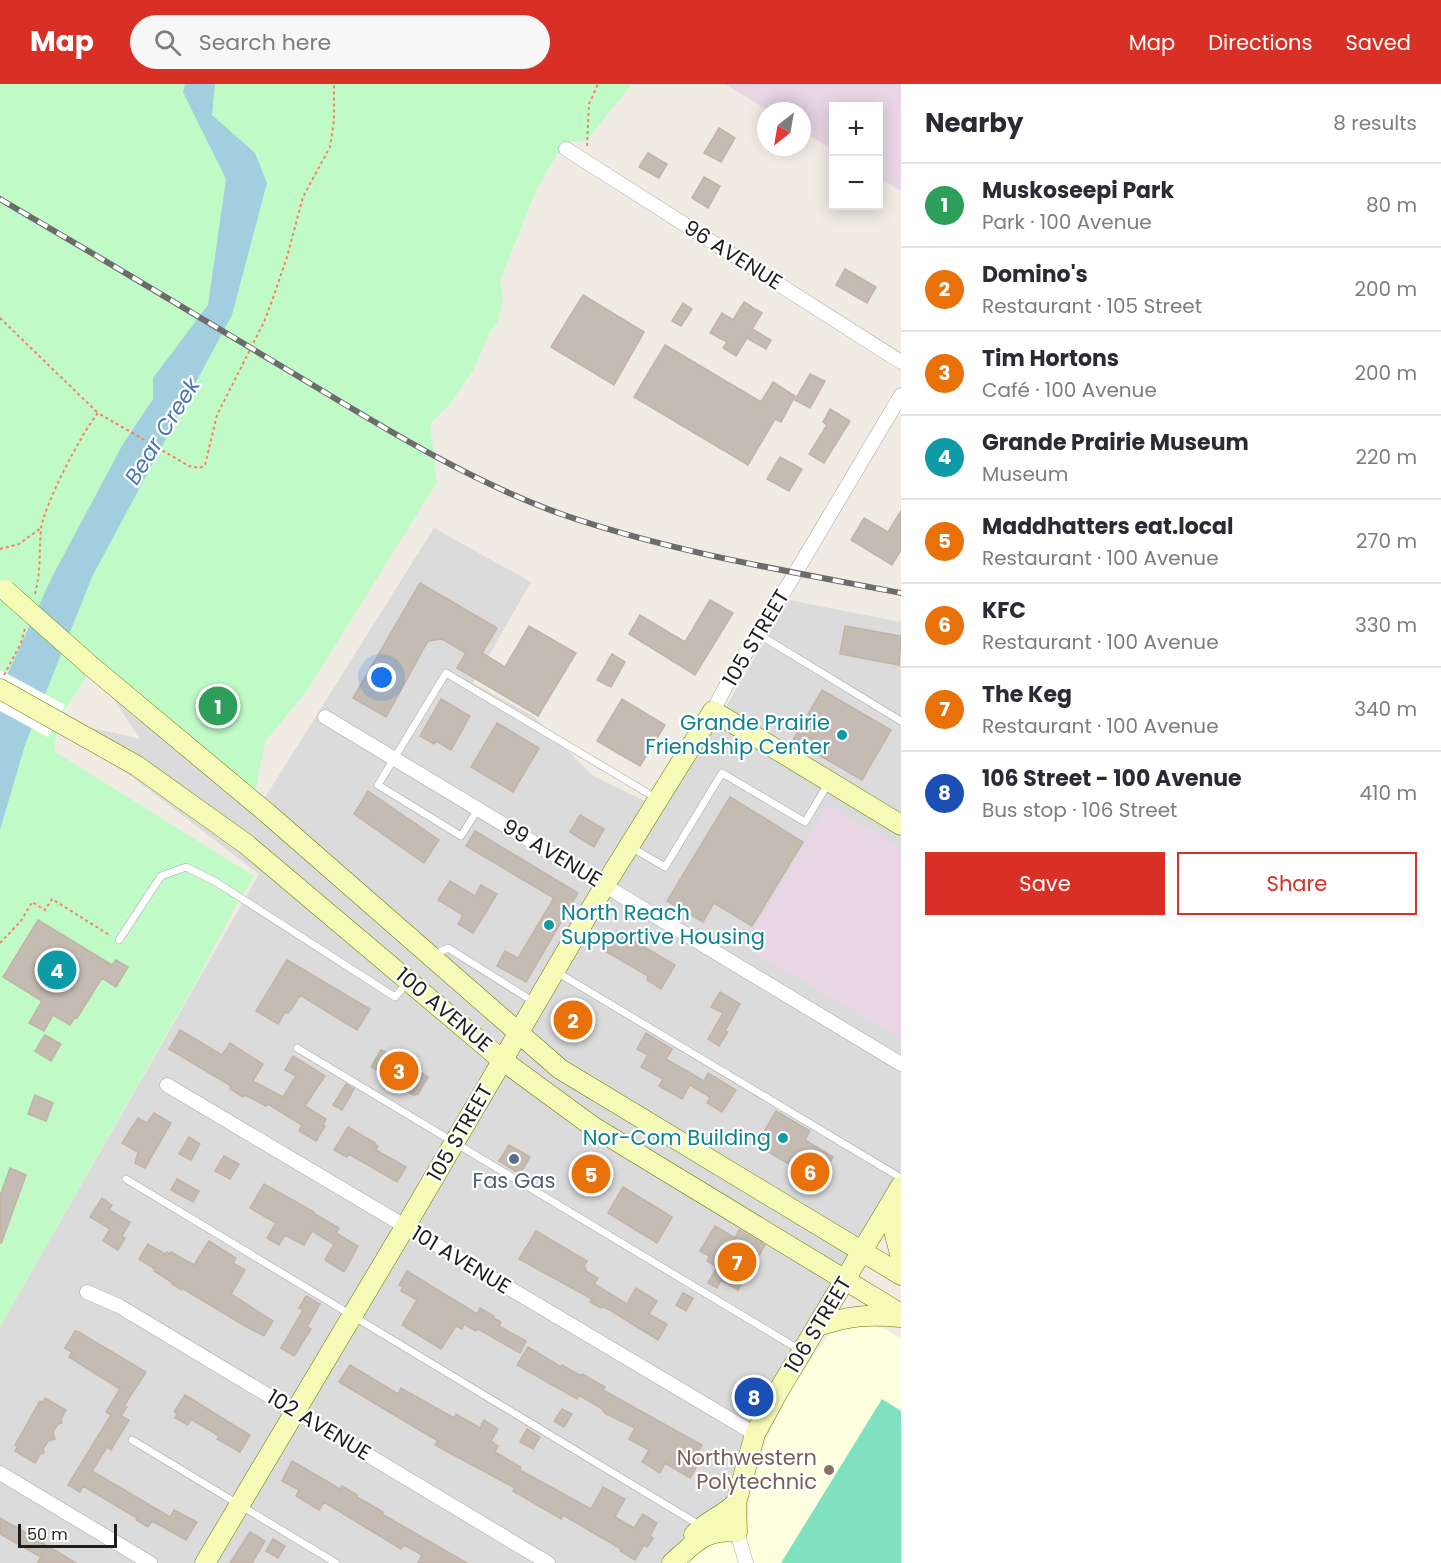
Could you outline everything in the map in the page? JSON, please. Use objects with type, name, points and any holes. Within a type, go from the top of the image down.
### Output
[{"type":"main road","name":"100 AVENUE","points":[[2,588],[92,667],[267,813],[560,1069],[901,1275]]},
{"type":"main road","name":"100 AVENUE","points":[[0,689],[137,766],[246,844],[502,1060],[592,1126],[901,1315]]},
{"type":"main road","points":[[713,711],[901,825]]},
{"type":"main road","name":"105 STREET","points":[[205,1563],[353,1316],[605,885],[713,711]]},
{"type":"main road","points":[[901,1184],[892,1223],[901,1258]]},
{"type":"main road","name":"106 STREET","points":[[737,1532],[736,1503],[755,1434],[901,1184]]},
{"type":"main road","points":[[818,1326],[844,1318],[871,1314],[901,1315]]},
{"type":"main road","points":[[671,1563],[701,1526],[724,1514],[736,1503]]},
{"type":"main road","points":[[671,1563],[702,1536],[725,1531],[737,1532]]},
{"type":"street","name":"96 AVENUE","points":[[566,149],[901,362]]},
{"type":"street","name":"105 STREET","points":[[713,711],[901,394]]},
{"type":"street","name":"99 AVENUE","points":[[325,717],[901,1064]]},
{"type":"street","name":"101 AVENUE","points":[[167,1085],[755,1434]]},
{"type":"street","name":"102 AVENUE","points":[[87,1292],[119,1306],[548,1563]]},
{"type":"street","points":[[0,1473],[150,1563]]},
{"type":"street","points":[[737,1532],[746,1563]]},
{"type":"lane","points":[[758,634],[901,721]]},
{"type":"lane","points":[[478,808],[460,836],[378,785],[446,673],[658,799]]},
{"type":"lane","points":[[629,846],[665,867],[722,773],[805,822],[829,782]]},
{"type":"lane","points":[[119,940],[161,876],[186,867],[216,882],[395,997],[409,981]]},
{"type":"lane","points":[[430,957],[448,948],[536,1003]]},
{"type":"lane","points":[[555,971],[901,1184]]},
{"type":"lane","points":[[297,1048],[802,1351]]},
{"type":"lane","points":[[126,1179],[701,1526]]},
{"type":"lane","points":[[132,1440],[336,1563]]},
{"type":"path","points":[[0,318],[98,413],[170,457],[189,466],[200,468],[205,465],[217,415],[264,322],[287,257],[303,198],[330,147],[334,120],[334,84]]},
{"type":"path","points":[[584,160],[589,104],[598,84]]},
{"type":"path","points":[[35,595],[40,570],[41,528],[84,433],[98,413]]},
{"type":"path","points":[[0,549],[19,544],[41,528]]},
{"type":"path","points":[[0,682],[21,643],[26,624]]},
{"type":"path","points":[[0,943],[21,921],[32,902],[45,910],[52,899],[119,940]]},
{"type":"shaded area","points":[[725,84],[901,84],[901,191],[883,180],[883,102],[829,102],[829,148],[811,137],[811,102],[757,104]]},
{"type":"shaded area","points":[[434,528],[531,582],[473,683],[533,716],[593,776],[658,807],[718,720],[789,600],[901,622],[901,1177],[779,1390],[736,1503],[670,1563],[0,1563],[0,1327],[259,874],[58,720],[140,739],[92,667],[264,799]]},
{"type":"shaded area","points":[[828,805],[901,848],[901,1039],[744,946]]},
{"type":"shaded area","name":"Northwestern Polytechnic","points":[[871,1325],[887,1330],[901,1339],[901,1563],[689,1563],[707,1545],[748,1532],[750,1499],[766,1440],[788,1393],[828,1336],[852,1326]]},
{"type":"green space","points":[[0,84],[632,84],[587,140],[564,143],[537,188],[500,281],[503,299],[498,321],[490,332],[473,371],[449,405],[430,424],[437,482],[306,692],[265,742],[255,792],[92,668],[58,720],[54,751],[254,876],[0,1327]]},
{"type":"green space","points":[[882,1399],[901,1411],[901,1563],[781,1563]]},
{"type":"water","name":"Bear Creek","points":[[185,84],[215,84],[212,115],[255,153],[267,183],[232,315],[92,577],[25,745],[0,830],[0,690],[52,577],[123,444],[153,399],[153,378],[208,305],[226,179],[183,92]]},
{"type":"pier","points":[[0,670],[65,705],[48,737],[0,711]]},
{"type":"building","points":[[719,128],[735,138],[721,162],[704,153]]},
{"type":"building","points":[[648,153],[667,164],[659,178],[639,167]]},
{"type":"building","points":[[704,177],[720,186],[708,208],[692,198]]},
{"type":"building","points":[[845,269],[876,287],[867,303],[836,285]]},
{"type":"building","points":[[583,295],[644,332],[614,385],[551,347]]},
{"type":"building","points":[[744,302],[762,313],[752,329],[771,340],[766,349],[747,338],[736,356],[723,348],[727,342],[710,333],[722,313],[733,320]]},
{"type":"building","points":[[683,303],[692,309],[681,326],[672,321]]},
{"type":"building","points":[[665,345],[761,402],[773,382],[795,396],[781,422],[775,419],[748,465],[634,397]]},
{"type":"building","points":[[810,374],[825,381],[810,408],[795,400]]},
{"type":"building","points":[[830,409],[850,421],[824,463],[809,454],[827,425],[823,422]]},
{"type":"building","points":[[780,457],[802,469],[789,491],[767,479]]},
{"type":"building","points":[[901,511],[901,550],[892,565],[851,540],[864,518],[888,532]]},
{"type":"building","points":[[420,583],[497,628],[482,653],[505,667],[529,626],[576,653],[538,716],[457,668],[466,653],[442,639],[428,641],[386,717],[353,698]]},
{"type":"building","points":[[710,600],[733,613],[695,675],[629,634],[640,615],[685,642]]},
{"type":"building","points":[[845,626],[901,636],[899,665],[840,654]]},
{"type":"building","points":[[612,654],[625,662],[611,687],[597,680]]},
{"type":"building","name":"Grande Prairie Friendship Center","points":[[822,690],[891,730],[862,780],[793,740]]},
{"type":"building","points":[[441,699],[470,716],[451,750],[436,741],[434,744],[420,736]]},
{"type":"building","points":[[622,699],[665,725],[640,766],[597,741]]},
{"type":"building","points":[[497,723],[539,748],[513,792],[471,767]]},
{"type":"building","points":[[368,791],[439,840],[424,863],[354,814]]},
{"type":"building","points":[[730,797],[803,842],[752,926],[714,903],[703,922],[667,901]]},
{"type":"building","points":[[580,815],[604,829],[594,847],[570,832]]},
{"type":"building","name":"North Reach Supportive Housing","points":[[475,831],[578,893],[526,982],[497,966],[505,951],[518,958],[554,898],[466,846]]},
{"type":"building","points":[[450,881],[475,896],[481,885],[497,894],[473,933],[458,924],[463,915],[438,900]]},
{"type":"building","points":[[38,920],[112,965],[116,960],[128,967],[116,987],[102,978],[77,1018],[75,1017],[70,1025],[53,1015],[44,1031],[29,1023],[42,1001],[3,977]]},
{"type":"building","points":[[617,931],[675,965],[661,989],[647,980],[648,976],[605,951]]},
{"type":"building","points":[[287,960],[370,1009],[357,1030],[300,995],[278,1024],[256,1011]]},
{"type":"building","points":[[720,992],[740,1004],[719,1046],[708,1039],[723,1013],[711,1007]]},
{"type":"building","points":[[571,1000],[591,1013],[576,1039],[571,1040],[556,1031],[555,1027]]},
{"type":"building","points":[[180,1030],[222,1055],[230,1043],[263,1064],[253,1081],[283,1097],[296,1076],[285,1070],[293,1056],[325,1076],[305,1106],[326,1119],[323,1125],[325,1126],[316,1141],[299,1131],[302,1125],[268,1104],[266,1106],[245,1095],[243,1097],[230,1089],[231,1086],[169,1049]]},
{"type":"building","points":[[646,1033],[672,1049],[666,1059],[704,1081],[708,1073],[736,1090],[722,1112],[707,1103],[710,1097],[690,1085],[682,1099],[659,1086],[663,1079],[641,1067],[648,1055],[637,1049]]},
{"type":"building","points":[[45,1035],[61,1044],[51,1061],[35,1051]]},
{"type":"building","points":[[381,1050],[411,1064],[428,1077],[418,1094],[413,1095],[399,1087],[400,1084],[371,1067]]},
{"type":"building","points":[[346,1084],[354,1089],[342,1110],[333,1105]]},
{"type":"building","points":[[35,1095],[53,1103],[46,1121],[28,1114]]},
{"type":"building","points":[[776,1111],[810,1131],[805,1140],[833,1157],[812,1194],[792,1182],[798,1169],[756,1145]]},
{"type":"building","points":[[154,1113],[171,1123],[145,1168],[135,1163],[138,1152],[122,1143],[138,1118],[147,1123]]},
{"type":"building","points":[[348,1127],[375,1143],[378,1146],[376,1150],[406,1167],[397,1182],[349,1154],[347,1157],[334,1150]]},
{"type":"building","points":[[189,1137],[200,1144],[191,1160],[179,1154]]},
{"type":"building","name":"Fas Gas","points":[[509,1145],[530,1157],[520,1174],[499,1161]]},
{"type":"building","points":[[224,1156],[239,1164],[230,1179],[215,1171]]},
{"type":"building","points":[[10,1168],[26,1175],[1,1244],[0,1196]]},
{"type":"building","points":[[177,1179],[199,1191],[193,1202],[171,1190]]},
{"type":"building","points":[[264,1184],[339,1228],[336,1233],[358,1246],[344,1272],[325,1260],[334,1244],[312,1231],[304,1245],[285,1235],[279,1245],[267,1238],[276,1223],[250,1208]]},
{"type":"building","points":[[623,1187],[672,1217],[657,1243],[608,1213]]},
{"type":"building","points":[[102,1198],[112,1205],[109,1210],[130,1222],[122,1236],[125,1238],[118,1250],[103,1241],[110,1229],[90,1217]]},
{"type":"building","points":[[715,1226],[735,1238],[739,1230],[765,1245],[738,1290],[721,1280],[717,1288],[708,1283],[717,1267],[707,1261],[709,1256],[700,1251]]},
{"type":"building","points":[[536,1231],[587,1261],[584,1266],[586,1271],[598,1278],[594,1284],[627,1304],[636,1288],[657,1301],[649,1314],[667,1324],[658,1340],[608,1309],[590,1302],[592,1299],[519,1259]]},
{"type":"building","points":[[209,1241],[236,1258],[233,1263],[245,1270],[231,1294],[273,1321],[264,1336],[182,1288],[181,1290],[139,1259],[148,1244],[165,1254],[171,1252],[194,1265]]},
{"type":"building","points":[[407,1271],[477,1314],[480,1308],[494,1316],[493,1318],[501,1322],[499,1326],[526,1341],[520,1353],[478,1329],[476,1331],[464,1324],[462,1329],[456,1326],[441,1349],[402,1325],[417,1300],[401,1291],[403,1287],[399,1285]]},
{"type":"building","points":[[683,1293],[693,1298],[686,1311],[676,1305]]},
{"type":"building","points":[[306,1296],[320,1304],[307,1327],[311,1329],[294,1356],[281,1348],[303,1310],[299,1308]]},
{"type":"building","points":[[75,1331],[146,1372],[124,1406],[127,1407],[121,1416],[129,1420],[111,1450],[107,1447],[92,1471],[170,1517],[174,1510],[197,1522],[186,1540],[152,1521],[148,1527],[83,1486],[80,1492],[68,1485],[111,1415],[106,1412],[120,1389],[69,1357],[72,1352],[65,1348]]},
{"type":"building","points":[[528,1347],[561,1367],[562,1365],[581,1376],[582,1374],[605,1387],[603,1390],[702,1445],[696,1455],[702,1458],[690,1478],[665,1463],[660,1473],[642,1462],[649,1450],[629,1439],[635,1428],[606,1414],[604,1410],[579,1395],[577,1399],[517,1365]]},
{"type":"building","points":[[350,1365],[398,1394],[401,1388],[454,1418],[456,1414],[480,1428],[484,1420],[498,1429],[491,1441],[498,1446],[495,1452],[521,1467],[520,1470],[591,1509],[603,1487],[625,1499],[615,1517],[634,1528],[643,1514],[657,1523],[650,1536],[653,1538],[647,1547],[644,1545],[635,1560],[620,1551],[621,1549],[563,1515],[561,1519],[513,1491],[515,1488],[435,1445],[438,1441],[339,1382]]},
{"type":"building","points":[[185,1395],[250,1435],[240,1452],[217,1439],[219,1436],[191,1419],[188,1425],[175,1418],[177,1414],[174,1412]]},
{"type":"building","points":[[45,1398],[66,1410],[61,1419],[62,1423],[58,1424],[53,1432],[55,1439],[48,1441],[43,1449],[44,1453],[40,1454],[35,1463],[15,1451],[18,1446],[15,1445],[40,1401],[42,1403]]},
{"type":"building","points":[[562,1409],[572,1414],[564,1427],[554,1421]]},
{"type":"building","points":[[527,1429],[540,1437],[533,1449],[520,1442]]},
{"type":"building","points":[[292,1461],[340,1489],[342,1486],[383,1512],[382,1514],[467,1563],[418,1563],[422,1555],[404,1545],[401,1549],[324,1502],[319,1510],[296,1496],[299,1490],[282,1481]]},
{"type":"building","points":[[0,1518],[38,1538],[76,1563],[37,1563],[41,1557],[0,1534]]},
{"type":"building","points":[[250,1532],[265,1541],[252,1563],[230,1563]]},
{"type":"building","points":[[273,1539],[285,1546],[278,1558],[266,1551]]},
{"type":"railway","points":[[0,199],[425,451],[526,500],[561,514],[687,550],[901,593]]},
{"type":"place","name":"Muskoseepi Park","points":[[218,706]]},
{"type":"place","name":"Grande Prairie Friendship Center","points":[[842,735]]},
{"type":"place","name":"North Reach Supportive Housing","points":[[549,925]]},
{"type":"place","name":"Grande Prairie Museum","points":[[57,970]]},
{"type":"place","name":"Domino's","points":[[573,1020]]},
{"type":"place","name":"Tim Hortons","points":[[399,1071]]},
{"type":"place","name":"Nor-Com Building","points":[[783,1138]]},
{"type":"place","name":"Fas Gas","points":[[514,1159]]},
{"type":"place","name":"KFC","points":[[810,1172]]},
{"type":"place","name":"Maddhatters eat.local","points":[[591,1174]]},
{"type":"place","name":"The Keg","points":[[737,1262]]},
{"type":"place","name":"106 Street - 100 Avenue","points":[[754,1397]]},
{"type":"place","name":"Northwestern Polytechnic","points":[[829,1470]]}]
